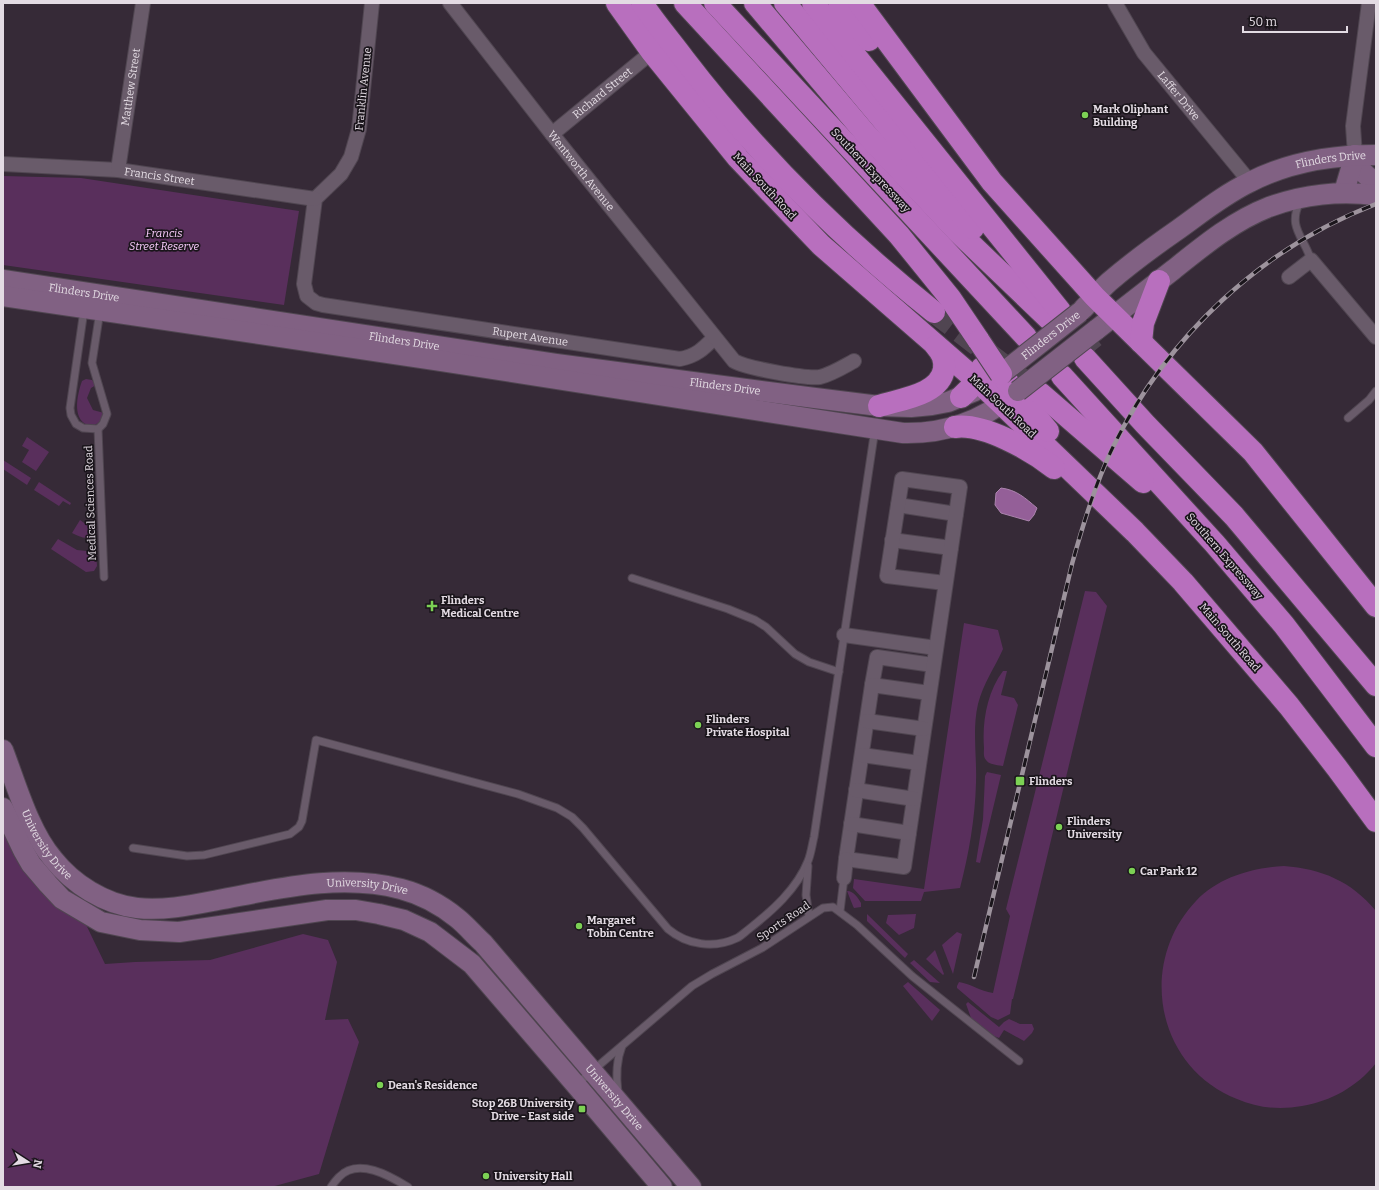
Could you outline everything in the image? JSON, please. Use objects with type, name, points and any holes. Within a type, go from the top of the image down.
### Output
[{"type":"highway","name":"Main South Road","points":[[617,3],[652,52],[738,158],[821,245],[935,345],[998,383],[1134,532],[1183,582],[1289,706],[1376,821]]},
{"type":"highway","points":[[642,3],[707,89],[757,147],[811,203],[861,250],[907,290],[942,305]]},
{"type":"highway","points":[[685,3],[899,235],[942,305],[979,340],[998,383],[961,397]]},
{"type":"highway","name":"Southern Expressway","points":[[715,3],[1026,337]]},
{"type":"highway","name":"Southern Expressway","points":[[755,3],[866,134],[956,230],[1071,310]]},
{"type":"highway","points":[[785,3],[1071,310],[1114,316],[1253,452],[1376,606]]},
{"type":"highway","points":[[813,3],[1071,310]]},
{"type":"highway","points":[[839,3],[905,84],[992,182]]},
{"type":"highway","points":[[859,3],[992,182],[1071,310]]},
{"type":"highway","points":[[1141,342],[1143,323],[1159,280]]},
{"type":"highway","points":[[879,406],[920,394],[936,385],[943,373],[944,361],[942,354],[935,345]]},
{"type":"highway","points":[[1089,355],[1145,424],[1234,516],[1376,685]]},
{"type":"highway","name":"Southern Expressway","points":[[1062,376],[1215,544],[1284,625],[1376,746]]},
{"type":"highway","points":[[1040,393],[1215,544]]},
{"type":"highway","points":[[955,427],[970,426],[986,430],[1030,452],[1134,532]]},
{"type":"street","name":"Matthew Street","points":[[118,170],[143,3]]},
{"type":"street","name":"Franklin Avenue","points":[[315,199],[341,174],[351,157],[360,129],[372,3]]},
{"type":"street","name":"Wentworth Avenue","points":[[450,3],[714,338]]},
{"type":"street","name":"Laffer Drive","points":[[1115,3],[1144,53],[1250,182]]},
{"type":"street","points":[[1369,3],[1353,126],[1354,155],[1356,161],[1366,176],[1376,182]]},
{"type":"street","name":"Richard Street","points":[[552,134],[652,52]]},
{"type":"street","name":"Flinders Drive","points":[[3,296],[93,302],[355,341],[614,388],[832,421],[875,429],[913,433],[936,431],[974,421],[998,383],[1071,310],[1147,252],[1214,204],[1250,182],[1298,164],[1354,155],[1376,155]]},
{"type":"street","points":[[1344,192],[1354,155]]},
{"type":"street","name":"Francis Street","points":[[3,164],[118,170],[315,199]]},
{"type":"street","points":[[1250,182],[1269,208]]},
{"type":"street","name":"Flinders Drive","points":[[998,383],[1096,330],[1159,280],[1237,222],[1269,208],[1304,197],[1344,192],[1376,195]]},
{"type":"street","name":"Rupert Avenue","points":[[315,199],[304,284],[307,296],[323,305],[680,359],[690,357],[700,351],[714,338]]},
{"type":"street","points":[[1289,277],[1311,260],[1376,337]]},
{"type":"street","name":"Flinders Drive","points":[[3,280],[93,302]]},
{"type":"street","points":[[714,338],[734,361],[742,388]]},
{"type":"street","points":[[618,349],[621,373]]},
{"type":"street","points":[[734,361],[749,367],[814,377],[832,373],[854,361]]},
{"type":"street","name":"Flinders Drive","points":[[554,377],[621,373],[879,406],[911,407],[932,405],[961,397]]},
{"type":"street","points":[[875,429],[879,406]]},
{"type":"street","points":[[846,859],[904,867],[960,488],[902,479],[887,576],[945,584]]},
{"type":"street","points":[[898,505],[956,514]]},
{"type":"street","points":[[892,540],[951,548]]},
{"type":"street","points":[[844,635],[936,648]]},
{"type":"street","points":[[844,878],[877,657],[933,665]]},
{"type":"street","points":[[872,685],[929,693]]},
{"type":"street","points":[[867,721],[924,729]]},
{"type":"street","name":"University Drive","points":[[3,750],[30,819],[40,841],[52,858],[64,872],[83,887],[102,898],[118,904],[137,908],[156,908],[203,903],[302,885],[330,883],[379,885],[401,889],[418,895],[456,917],[483,943],[691,1187]]},
{"type":"street","points":[[862,755],[919,763]]},
{"type":"street","points":[[856,790],[914,799]]},
{"type":"street","name":"University Drive","points":[[3,808],[31,864],[48,884],[62,899],[101,922],[140,930],[179,932],[327,910],[356,910],[404,920],[430,932],[472,964],[662,1187]]},
{"type":"street","points":[[851,824],[909,834]]},
{"type":"lane","points":[[1304,197],[1297,208],[1295,223],[1296,230],[1311,260]]},
{"type":"lane","name":"Medical Sciences Road","points":[[93,302],[92,363],[107,414],[104,424],[98,429],[83,428],[76,424],[71,415],[70,408],[93,302]]},
{"type":"lane","points":[[1348,418],[1369,400],[1376,391]]},
{"type":"lane","name":"Medical Sciences Road","points":[[98,429],[104,577]]},
{"type":"lane","points":[[809,916],[806,895],[809,860],[814,837],[875,429]]},
{"type":"lane","points":[[632,578],[728,609],[756,620],[796,654],[809,662],[839,672]]},
{"type":"lane","points":[[133,848],[187,856],[198,855],[290,834],[299,827],[302,821],[316,740],[518,794],[557,808],[572,817],[583,828],[668,929],[681,938],[696,943],[716,944],[737,938],[766,916],[784,897],[798,879],[809,860]]},
{"type":"lane","points":[[844,878],[840,911],[912,976],[1019,1061]]},
{"type":"lane","name":"Sports Road","points":[[576,1085],[692,986],[762,948],[823,908],[833,907],[840,911]]},
{"type":"lane","points":[[620,1104],[617,1085],[617,1071],[618,1057],[623,1044]]},
{"type":"lane","points":[[331,1187],[340,1176],[351,1170],[365,1169],[382,1172],[408,1187]]},
{"type":"green space","name":"Francis Street Reserve","points":[[3,176],[81,178],[299,211],[284,305],[3,265]]},
{"type":"green space","points":[[86,379],[92,380],[96,385],[91,388],[87,398],[93,410],[104,413],[99,422],[91,426],[80,419],[77,407],[78,393],[82,381]]},
{"type":"green space","points":[[27,437],[49,452],[36,471],[22,462],[29,450],[22,446]]},
{"type":"green space","points":[[3,460],[31,478],[27,485],[3,469]]},
{"type":"green space","points":[[39,482],[71,503],[70,505],[63,501],[59,506],[34,490]]},
{"type":"green space","points":[[80,520],[87,525],[95,525],[95,534],[87,538],[72,533]]},
{"type":"green space","points":[[58,539],[77,550],[96,552],[97,566],[94,571],[86,572],[51,549]]},
{"type":"green space","points":[[1085,591],[1096,592],[1107,606],[1012,999],[1010,1014],[998,1020],[991,1017],[957,988],[957,986],[959,982],[993,993],[1010,916],[1006,909]]},
{"type":"green space","points":[[964,623],[998,630],[1003,649],[983,690],[976,714],[976,783],[973,823],[960,888],[924,892],[921,901],[865,901],[853,888],[854,879],[924,889]]},
{"type":"green space","points":[[1003,671],[1007,671],[1001,695],[1014,698],[1018,705],[1003,766],[991,764],[985,759],[984,728],[989,698]]},
{"type":"green space","points":[[987,772],[1001,775],[980,863],[976,862],[983,819],[985,776]]},
{"type":"green space","points":[[3,808],[23,850],[78,908],[105,964],[210,960],[303,934],[328,940],[337,962],[325,1020],[348,1019],[359,1042],[319,1174],[271,1187],[3,1187]]},
{"type":"green space","points":[[1284,866],[1311,870],[1335,878],[1356,892],[1376,911],[1376,1063],[1369,1072],[1352,1086],[1333,1097],[1313,1104],[1277,1108],[1252,1104],[1237,1099],[1210,1084],[1188,1063],[1173,1039],[1164,1011],[1162,982],[1166,954],[1178,926],[1196,901],[1215,886],[1237,875],[1260,869]]},
{"type":"green space","points":[[847,891],[856,895],[861,903],[861,907],[854,908]]},
{"type":"green space","points":[[867,914],[908,954],[905,958],[867,921]]},
{"type":"green space","points":[[916,914],[914,928],[899,935],[886,923],[888,915]]},
{"type":"green space","points":[[957,932],[962,934],[953,974],[942,945]]},
{"type":"green space","points":[[935,950],[944,974],[943,975],[926,959]]},
{"type":"green space","points":[[914,960],[940,983],[930,982],[910,963]]},
{"type":"green space","points":[[908,982],[940,1010],[932,1021],[903,986]]},
{"type":"green space","points":[[968,1002],[999,1027],[1009,1019],[1020,1024],[1032,1024],[1034,1029],[1024,1041],[1004,1030],[999,1038],[994,1036],[971,1018],[966,1004]]},
{"type":"shaded area","points":[[1001,488],[1012,491],[1025,498],[1037,508],[1029,521],[1001,513],[995,505],[996,493]]},
{"type":"tunnel","points":[[1060,311],[1093,352]]},
{"type":"tunnel","points":[[934,312],[1040,393]]},
{"type":"railway","points":[[974,977],[1072,564],[1090,504],[1113,447],[1135,407],[1161,369],[1190,333],[1222,301],[1256,271],[1294,245],[1334,223],[1376,204]]},
{"type":"place","name":"Mark Oliphant Building","points":[[1085,115]]},
{"type":"place","name":"Flinders Medical Centre","points":[[432,606]]},
{"type":"place","name":"Flinders Private Hospital","points":[[698,725]]},
{"type":"place","name":"Flinders","points":[[1020,781]]},
{"type":"place","name":"Flinders University","points":[[1059,827]]},
{"type":"place","name":"Car Park 12","points":[[1132,871]]},
{"type":"place","name":"Margaret Tobin Centre","points":[[579,926]]},
{"type":"place","name":"Dean's Residence","points":[[380,1085]]},
{"type":"place","name":"Stop 26B University Drive - East side","points":[[582,1109]]},
{"type":"place","name":"University Hall","points":[[486,1176]]}]
